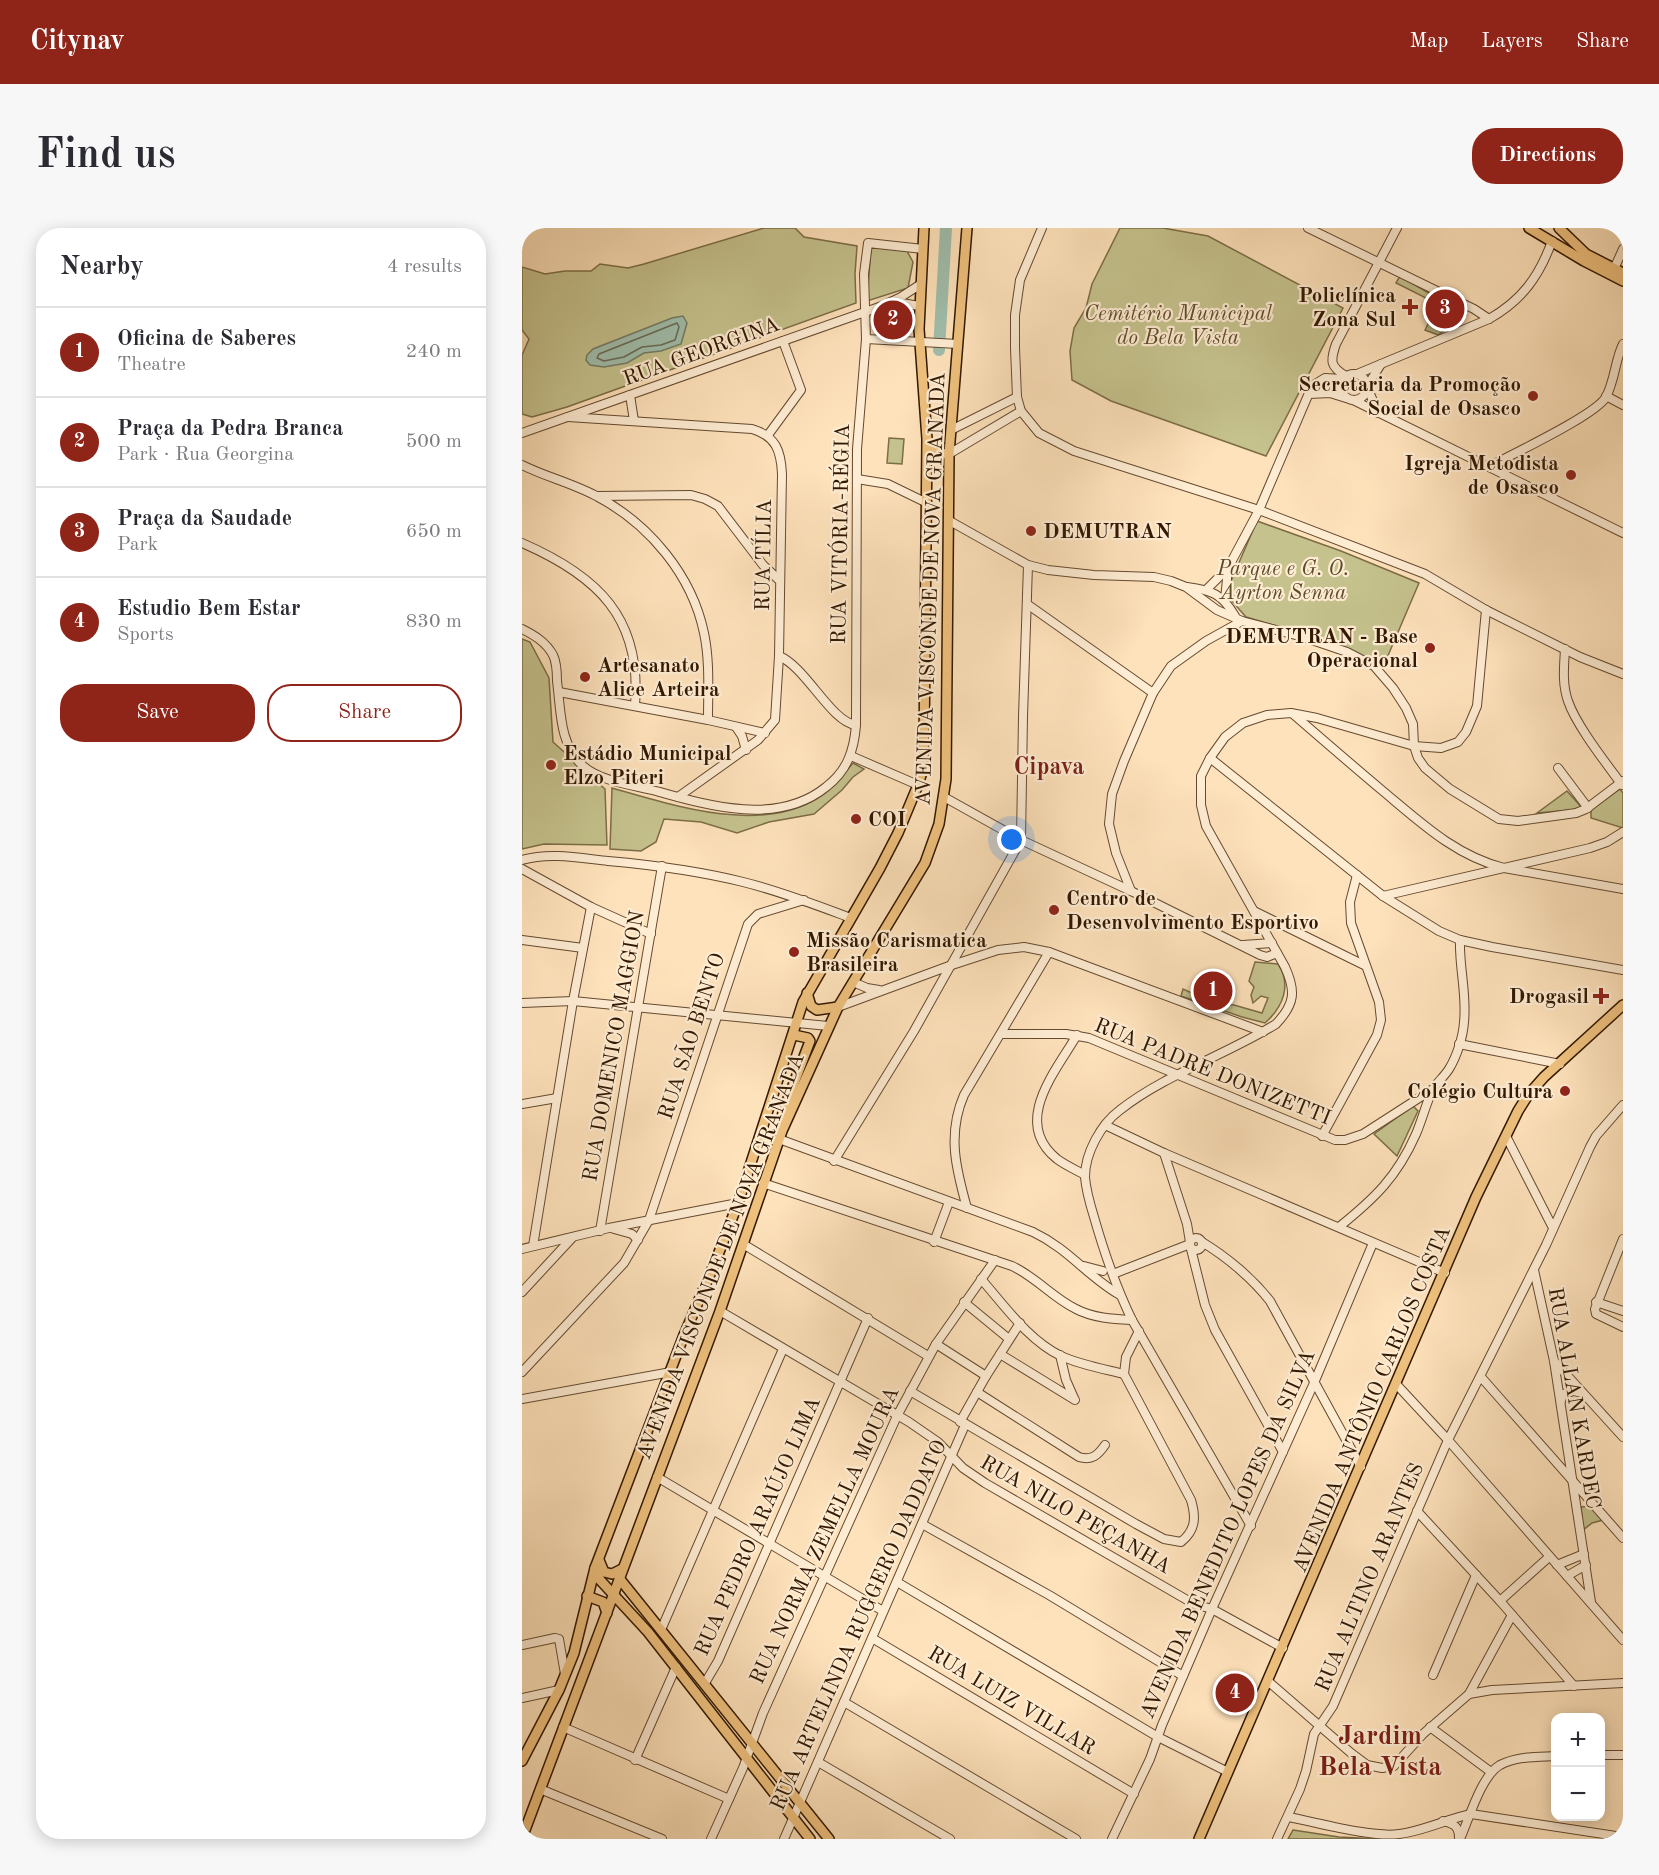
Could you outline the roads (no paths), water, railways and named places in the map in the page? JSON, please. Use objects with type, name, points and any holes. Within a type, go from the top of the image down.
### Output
[{"type":"main road","points":[[522,1759],[566,1674],[576,1646],[594,1568],[738,1203],[807,993],[885,859],[922,772],[927,439],[919,306],[924,228]]},
{"type":"main road","name":"AVENIDA VISCONDE DE NOVA GRANADA","points":[[522,1838],[720,1311],[780,1135],[828,1026],[926,863],[934,841],[944,797],[949,454],[955,344],[967,228]]},
{"type":"main road","points":[[1528,228],[1623,281]]},
{"type":"main road","points":[[1548,228],[1552,241]]},
{"type":"main road","points":[[1559,228],[1586,254],[1623,273]]},
{"type":"main road","points":[[927,439],[934,453],[949,454]]},
{"type":"main road","points":[[807,993],[811,1006],[817,1010],[838,1007]]},
{"type":"main road","name":"AVENIDA ANTÔNIO CARLOS COSTA","points":[[1199,1839],[1269,1682],[1476,1197],[1518,1111],[1528,1095],[1623,1005]]},
{"type":"main road","points":[[780,1135],[781,1117],[810,1040],[794,1035]]},
{"type":"main road","points":[[598,1558],[604,1572],[621,1574],[661,1630],[829,1839]]},
{"type":"main road","points":[[594,1568],[599,1578],[676,1667],[810,1839]]},
{"type":"main road","points":[[587,1596],[602,1601],[607,1613]]},
{"type":"street","points":[[1042,228],[1024,268],[1017,296],[1015,348],[1017,397],[1021,411],[1039,433],[1074,451],[1258,510],[1425,574],[1486,610],[1600,666],[1623,674]]},
{"type":"street","points":[[1308,228],[1474,309],[1489,319]]},
{"type":"street","points":[[1345,378],[1336,370],[1332,361],[1333,354],[1340,336],[1397,228]]},
{"type":"street","points":[[1207,589],[1228,568],[1258,510],[1312,386],[1331,378],[1345,378],[1357,374],[1489,319],[1506,309],[1527,289],[1552,241]]},
{"type":"street","name":"RUA VITÓRIA-RÉGIA","points":[[851,756],[855,743],[856,725],[857,448],[866,339],[864,274],[868,243],[923,249]]},
{"type":"street","points":[[1614,268],[1623,249]]},
{"type":"street","name":"RUA GEORGINA","points":[[522,433],[866,312],[891,302],[921,284]]},
{"type":"street","name":"RUA GEORGINA","points":[[891,302],[919,306]]},
{"type":"street","points":[[866,339],[955,344]]},
{"type":"street","points":[[568,417],[606,421],[742,427],[768,435],[801,390],[783,341]]},
{"type":"street","points":[[1616,369],[1618,354],[1623,344]]},
{"type":"street","points":[[1490,467],[1596,408],[1606,396],[1616,369],[1623,358]]},
{"type":"street","points":[[1345,378],[1341,391],[1350,399],[1364,397],[1381,364]]},
{"type":"street","points":[[1357,374],[1364,378],[1378,413]]},
{"type":"street","points":[[1309,394],[1330,393],[1350,399],[1623,532]]},
{"type":"street","points":[[630,396],[634,421]]},
{"type":"street","points":[[1606,396],[1623,405]]},
{"type":"street","points":[[951,430],[1017,397]]},
{"type":"street","points":[[597,406],[606,421]]},
{"type":"street","points":[[949,454],[1021,411]]},
{"type":"street","name":"RUA TÍLIA","points":[[678,797],[746,750],[772,726],[776,714],[779,656],[781,456],[780,450],[768,435]]},
{"type":"street","points":[[522,465],[597,496],[633,519],[664,551],[684,582],[697,609],[704,633],[708,664],[708,720]]},
{"type":"street","points":[[857,479],[888,484],[926,502]]},
{"type":"street","points":[[597,496],[691,495],[705,499],[718,506],[763,565],[779,580]]},
{"type":"street","points":[[948,519],[1028,565],[1094,575],[1154,578],[1186,587],[1207,589],[1225,600],[1239,619]]},
{"type":"street","points":[[522,543],[556,560],[586,579],[612,606],[626,629],[632,648],[636,688],[635,705]]},
{"type":"street","points":[[834,1161],[914,1031],[1021,840],[1028,565]]},
{"type":"street","points":[[1225,600],[1228,568]]},
{"type":"street","points":[[1186,587],[1217,610],[1239,619],[1347,652],[1374,666],[1406,708],[1413,724],[1414,746],[1418,758],[1450,789],[1499,819],[1518,821],[1576,813],[1588,808],[1622,783],[1575,717],[1568,701],[1563,681],[1565,649]]},
{"type":"street","points":[[1027,604],[1153,693]]},
{"type":"street","points":[[1251,1526],[1132,1320],[1109,1271],[1088,1196],[1085,1175],[1092,1147],[1105,1125],[1117,1111],[1179,1075],[1276,1024],[1285,1014],[1293,994],[1288,974],[1211,837],[1202,814],[1201,776],[1225,737],[1243,723],[1267,715],[1291,713],[1317,718],[1414,746],[1447,747],[1458,742],[1466,732],[1477,706],[1486,610]]},
{"type":"street","points":[[1131,891],[1110,834],[1110,804],[1124,761],[1153,693],[1163,676],[1179,658],[1239,619]]},
{"type":"street","points":[[522,629],[536,636],[552,653],[556,664],[561,718],[566,740],[583,766],[602,777],[678,797],[748,810],[790,806],[801,802],[820,792],[837,779],[851,756],[918,785]]},
{"type":"street","points":[[779,656],[792,664],[844,720],[856,725]]},
{"type":"street","points":[[559,692],[635,705],[765,733]]},
{"type":"street","points":[[1291,713],[1439,837],[1463,852],[1504,868],[1623,889]]},
{"type":"street","points":[[736,727],[742,735],[746,750]]},
{"type":"street","points":[[1210,758],[1383,896],[1419,920],[1460,940],[1530,955],[1623,970]]},
{"type":"street","points":[[1558,768],[1588,808]]},
{"type":"street","points":[[944,797],[1021,840],[1131,891],[1263,957],[1277,953]]},
{"type":"street","points":[[1383,896],[1590,849],[1623,832]]},
{"type":"street","points":[[522,860],[548,856],[662,866],[744,882],[804,900],[851,918]]},
{"type":"street","name":"RUA DOMENICO MAGGION","points":[[600,1231],[662,866]]},
{"type":"street","points":[[522,869],[591,907],[651,934]]},
{"type":"street","points":[[1322,1136],[1346,1088],[1377,1035],[1381,1020],[1379,1002],[1353,930],[1350,914],[1350,902],[1357,875]]},
{"type":"street","name":"RUA SÃO BENTO","points":[[522,1372],[617,1271],[649,1220],[742,937],[752,918],[758,914],[804,900]]},
{"type":"street","points":[[533,1246],[573,1000],[591,907]]},
{"type":"street","points":[[1253,911],[1366,966]]},
{"type":"street","points":[[522,940],[583,948]]},
{"type":"street","points":[[1339,1227],[1380,1192],[1394,1176],[1416,1133],[1433,1089],[1449,1068],[1459,1044],[1464,1023],[1465,997],[1460,961],[1460,940]]},
{"type":"street","points":[[1242,945],[1272,943]]},
{"type":"street","points":[[838,1007],[949,966],[1011,948],[1024,947],[1049,952],[1263,1032]]},
{"type":"street","points":[[967,1208],[954,1160],[955,1121],[964,1095],[1049,952]]},
{"type":"street","points":[[853,982],[867,988],[883,990]]},
{"type":"street","points":[[522,1003],[573,1000],[717,1017],[828,1026]]},
{"type":"street","name":"RUA PADRE DONIZETTI","points":[[1002,1034],[1077,1035],[1112,1046],[1322,1136],[1346,1140],[1357,1137],[1433,1089]]},
{"type":"street","points":[[1077,1035],[1041,1095],[1036,1115],[1039,1131],[1049,1151],[1057,1159],[1085,1175]]},
{"type":"street","points":[[1459,1044],[1560,1064]]},
{"type":"street","points":[[522,1104],[557,1098]]},
{"type":"street","name":"RUA ALTINO ARANTES","points":[[1277,1839],[1306,1771],[1311,1743],[1318,1726],[1333,1706],[1448,1440],[1534,1270],[1596,1136],[1623,1105]]},
{"type":"street","points":[[1105,1125],[1164,1153],[1445,1273]]},
{"type":"street","points":[[780,1135],[834,1161],[1042,1236],[1062,1248],[1104,1286],[1120,1295]]},
{"type":"street","points":[[1506,1136],[1553,1228]]},
{"type":"street","points":[[1164,1153],[1195,1245],[1196,1269],[1205,1305],[1215,1330],[1283,1452]]},
{"type":"street","points":[[763,1183],[934,1242],[995,1260],[1024,1272],[1077,1310],[1097,1317],[1132,1320]]},
{"type":"street","points":[[934,1242],[949,1202]]},
{"type":"street","points":[[522,1249],[609,1228],[738,1203]]},
{"type":"street","points":[[609,1228],[632,1234],[638,1240]]},
{"type":"street","points":[[522,1292],[572,1238]]},
{"type":"street","points":[[1623,1239],[1596,1302],[1596,1314],[1623,1327],[1623,1334]]},
{"type":"street","name":"AVENIDA BENEDITO LOPES DA SILVA","points":[[1112,1839],[1134,1794],[1212,1609],[1314,1383],[1373,1243]]},
{"type":"street","points":[[743,1244],[928,1356]]},
{"type":"street","points":[[1095,1278],[1109,1271],[1195,1245],[1220,1254],[1258,1286],[1270,1301],[1361,1467]]},
{"type":"street","name":"RUA NORMA ZEMELLA MOURA","points":[[711,1839],[746,1759],[763,1713],[897,1416],[928,1356],[995,1260]]},
{"type":"street","points":[[1083,1266],[1109,1271]]},
{"type":"street","name":"RUA ALLAN KARDEC","points":[[1534,1270],[1554,1361],[1591,1604]]},
{"type":"street","points":[[981,1279],[1041,1344],[1060,1355],[1124,1374]]},
{"type":"street","points":[[1104,1286],[1116,1284]]},
{"type":"street","points":[[964,1302],[1009,1339]]},
{"type":"street","points":[[1596,1302],[1623,1311]]},
{"type":"street","name":"RUA NILO PEÇANHA","points":[[720,1311],[938,1442],[963,1468],[985,1483],[1194,1604],[1212,1609],[1283,1648]]},
{"type":"street","name":"RUA PEDRO ARAÚJO LIMA","points":[[705,1683],[718,1661],[868,1318]]},
{"type":"street","name":"RUA ARTELINDA RUGGERO DADDATO","points":[[784,1839],[897,1582],[977,1392],[1020,1323]]},
{"type":"street","points":[[910,1391],[1164,1539],[1181,1542],[1194,1527],[1195,1516],[1191,1500],[1124,1374],[1126,1357],[1139,1331]]},
{"type":"street","points":[[936,1344],[986,1376]]},
{"type":"street","points":[[661,1630],[783,1349]]},
{"type":"street","points":[[1000,1354],[1075,1400],[1066,1380],[1060,1355]]},
{"type":"street","points":[[1554,1361],[1623,1437]]},
{"type":"street","points":[[522,1399],[670,1372]]},
{"type":"street","points":[[1481,1377],[1623,1538]]},
{"type":"street","points":[[1397,1385],[1623,1640]]},
{"type":"street","points":[[1560,1408],[1563,1394],[1574,1391],[1583,1394]]},
{"type":"street","points":[[977,1392],[1079,1457],[1092,1458],[1105,1445]]},
{"type":"street","points":[[657,1477],[883,1611]]},
{"type":"street","points":[[1417,1511],[1574,1686]]},
{"type":"street","points":[[922,1524],[1049,1595],[1183,1676]]},
{"type":"street","points":[[1557,1565],[1584,1554]]},
{"type":"street","points":[[1500,1601],[1549,1557]]},
{"type":"street","points":[[1567,1576],[1586,1565]]},
{"type":"street","points":[[1433,1675],[1476,1575]]},
{"type":"street","points":[[897,1582],[1158,1737],[1228,1772]]},
{"type":"street","points":[[1269,1682],[1318,1726],[1367,1765],[1382,1768],[1394,1766],[1430,1727],[1469,1694],[1512,1615]]},
{"type":"street","name":"RUA LUIZ VILLAR","points":[[872,1638],[1134,1794]]},
{"type":"street","points":[[522,1645],[559,1639],[566,1674]]},
{"type":"street","points":[[635,1760],[676,1667]]},
{"type":"street","points":[[1469,1694],[1492,1689],[1623,1683]]},
{"type":"street","points":[[522,1698],[559,1690]]},
{"type":"street","points":[[844,1702],[1076,1839]]},
{"type":"street","points":[[563,1727],[729,1799]]},
{"type":"street","points":[[1430,1727],[1491,1772]]},
{"type":"street","points":[[1605,1755],[1623,1755]]},
{"type":"street","points":[[1460,1839],[1491,1772],[1499,1766],[1521,1758],[1551,1756]]},
{"type":"street","points":[[818,1762],[950,1839]]},
{"type":"street","points":[[540,1789],[662,1839]]},
{"type":"street","points":[[1288,1817],[1397,1835],[1471,1814],[1623,1837]]},
{"type":"street","points":[[1443,1821],[1458,1828],[1460,1839]]},
{"type":"water","points":[[683,316],[687,323],[681,344],[661,351],[644,353],[627,363],[604,367],[590,365],[586,360],[587,355],[593,349],[672,318]]},
{"type":"waterway","points":[[939,350],[946,228]]},
{"type":"place","name":"Policlínica Zona Sul","points":[[1410,307]]},
{"type":"place","name":"Praça da Saudade","points":[[1445,309]]},
{"type":"place","name":"Praça da Pedra Branca","points":[[893,320]]},
{"type":"place","name":"Secretaria da Promoção Social de Osasco","points":[[1533,396]]},
{"type":"place","name":"Igreja Metodista de Osasco","points":[[1571,475]]},
{"type":"place","name":"DEMUTRAN","points":[[1031,531]]},
{"type":"place","name":"DEMUTRAN - Base Operacional","points":[[1430,648]]},
{"type":"place","name":"Artesanato Alice Arteira","points":[[585,677]]},
{"type":"place","name":"Estádio Municipal Elzo Piteri","points":[[551,765]]},
{"type":"place","name":"COI","points":[[856,819]]},
{"type":"place","name":"Centro de Desenvolvimento Esportivo","points":[[1054,910]]},
{"type":"place","name":"Missão Carismatica Brasileira","points":[[794,952]]},
{"type":"place","name":"Oficina de Saberes","points":[[1213,991]]},
{"type":"place","name":"Drogasil","points":[[1601,996]]},
{"type":"place","name":"Colégio Cultura","points":[[1565,1091]]},
{"type":"place","name":"Estudio Bem Estar","points":[[1235,1693]]},
{"type":"district","name":"Cipava","points":[[1049,766]]},
{"type":"district","name":"Jardim Bela Vista","points":[[1380,1750]]},
{"type":"park label","name":"Cemitério Municipal do Bela Vista","points":[[1178,325]]},
{"type":"park label","name":"Parque e G. O. Ayrton Senna","points":[[1283,580]]}]
